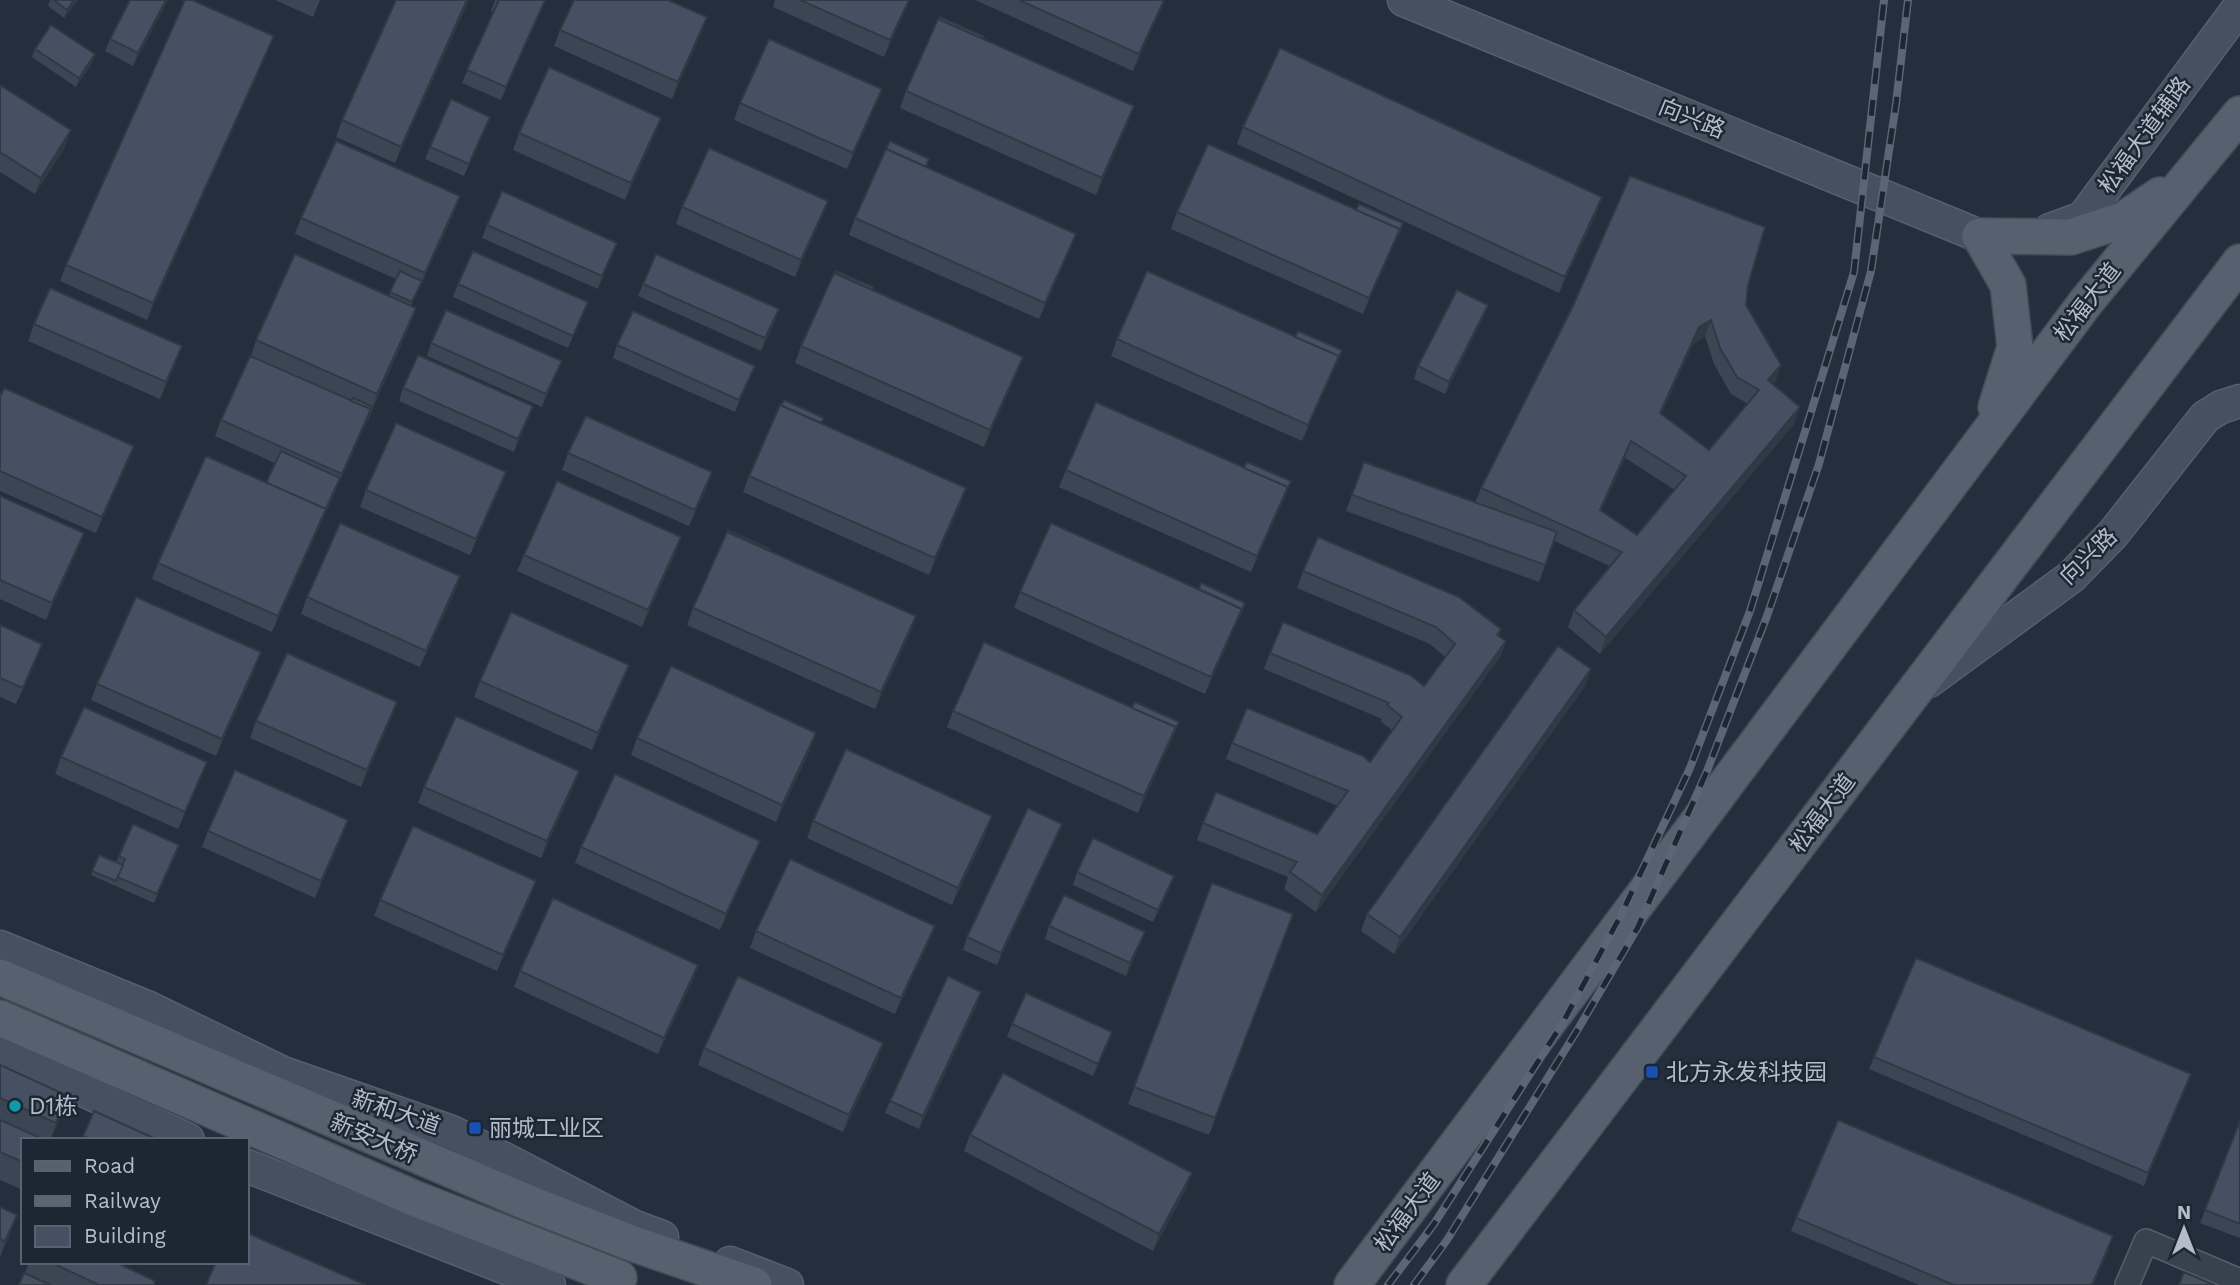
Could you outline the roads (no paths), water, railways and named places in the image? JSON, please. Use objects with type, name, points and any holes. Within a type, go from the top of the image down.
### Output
[{"type":"main road","name":"向兴路","points":[[1404,0],[1980,236]]},
{"type":"main road","name":"松福大道辅路","points":[[2028,238],[2083,218],[2240,6]]},
{"type":"main road","name":"松福大道","points":[[1352,1285],[2086,302],[2240,114]]},
{"type":"main road","name":"松福大道","points":[[1980,236],[2071,237],[2123,219],[2190,175]]},
{"type":"main road","name":"松福大道","points":[[1980,236],[2008,285],[2015,347],[1989,432]]},
{"type":"main road","name":"松福大道","points":[[1464,1285],[2240,262]]},
{"type":"main road","name":"向兴路","points":[[1913,692],[2071,576],[2113,534],[2205,417],[2221,407],[2240,401]]},
{"type":"main road","name":"新和大道","points":[[0,947],[149,1008],[283,1073],[452,1132],[635,1227],[787,1285]]},
{"type":"main road","name":"新安大桥","points":[[0,977],[531,1205],[754,1285]]},
{"type":"main road","name":"新安大桥","points":[[0,1018],[416,1199],[628,1282]]},
{"type":"main road","points":[[0,1050],[184,1138]]},
{"type":"main road","points":[[248,1167],[549,1285]]},
{"type":"street","points":[[2127,1285],[2146,1241],[2240,1280]]},
{"type":"railway","points":[[1388,1285],[1434,1224],[1562,1024],[1621,915],[1690,768],[1750,611],[1854,272],[1884,0]]},
{"type":"railway","points":[[1414,1285],[1447,1240],[1638,927],[1707,771],[1767,616],[1819,464],[1871,271],[1896,104],[1908,0]]},
{"type":"place","name":"北方永发科技园","points":[[1652,1072]]},
{"type":"place","name":"D1栋","points":[[15,1106]]},
{"type":"place","name":"丽城工业区","points":[[475,1128]]}]
